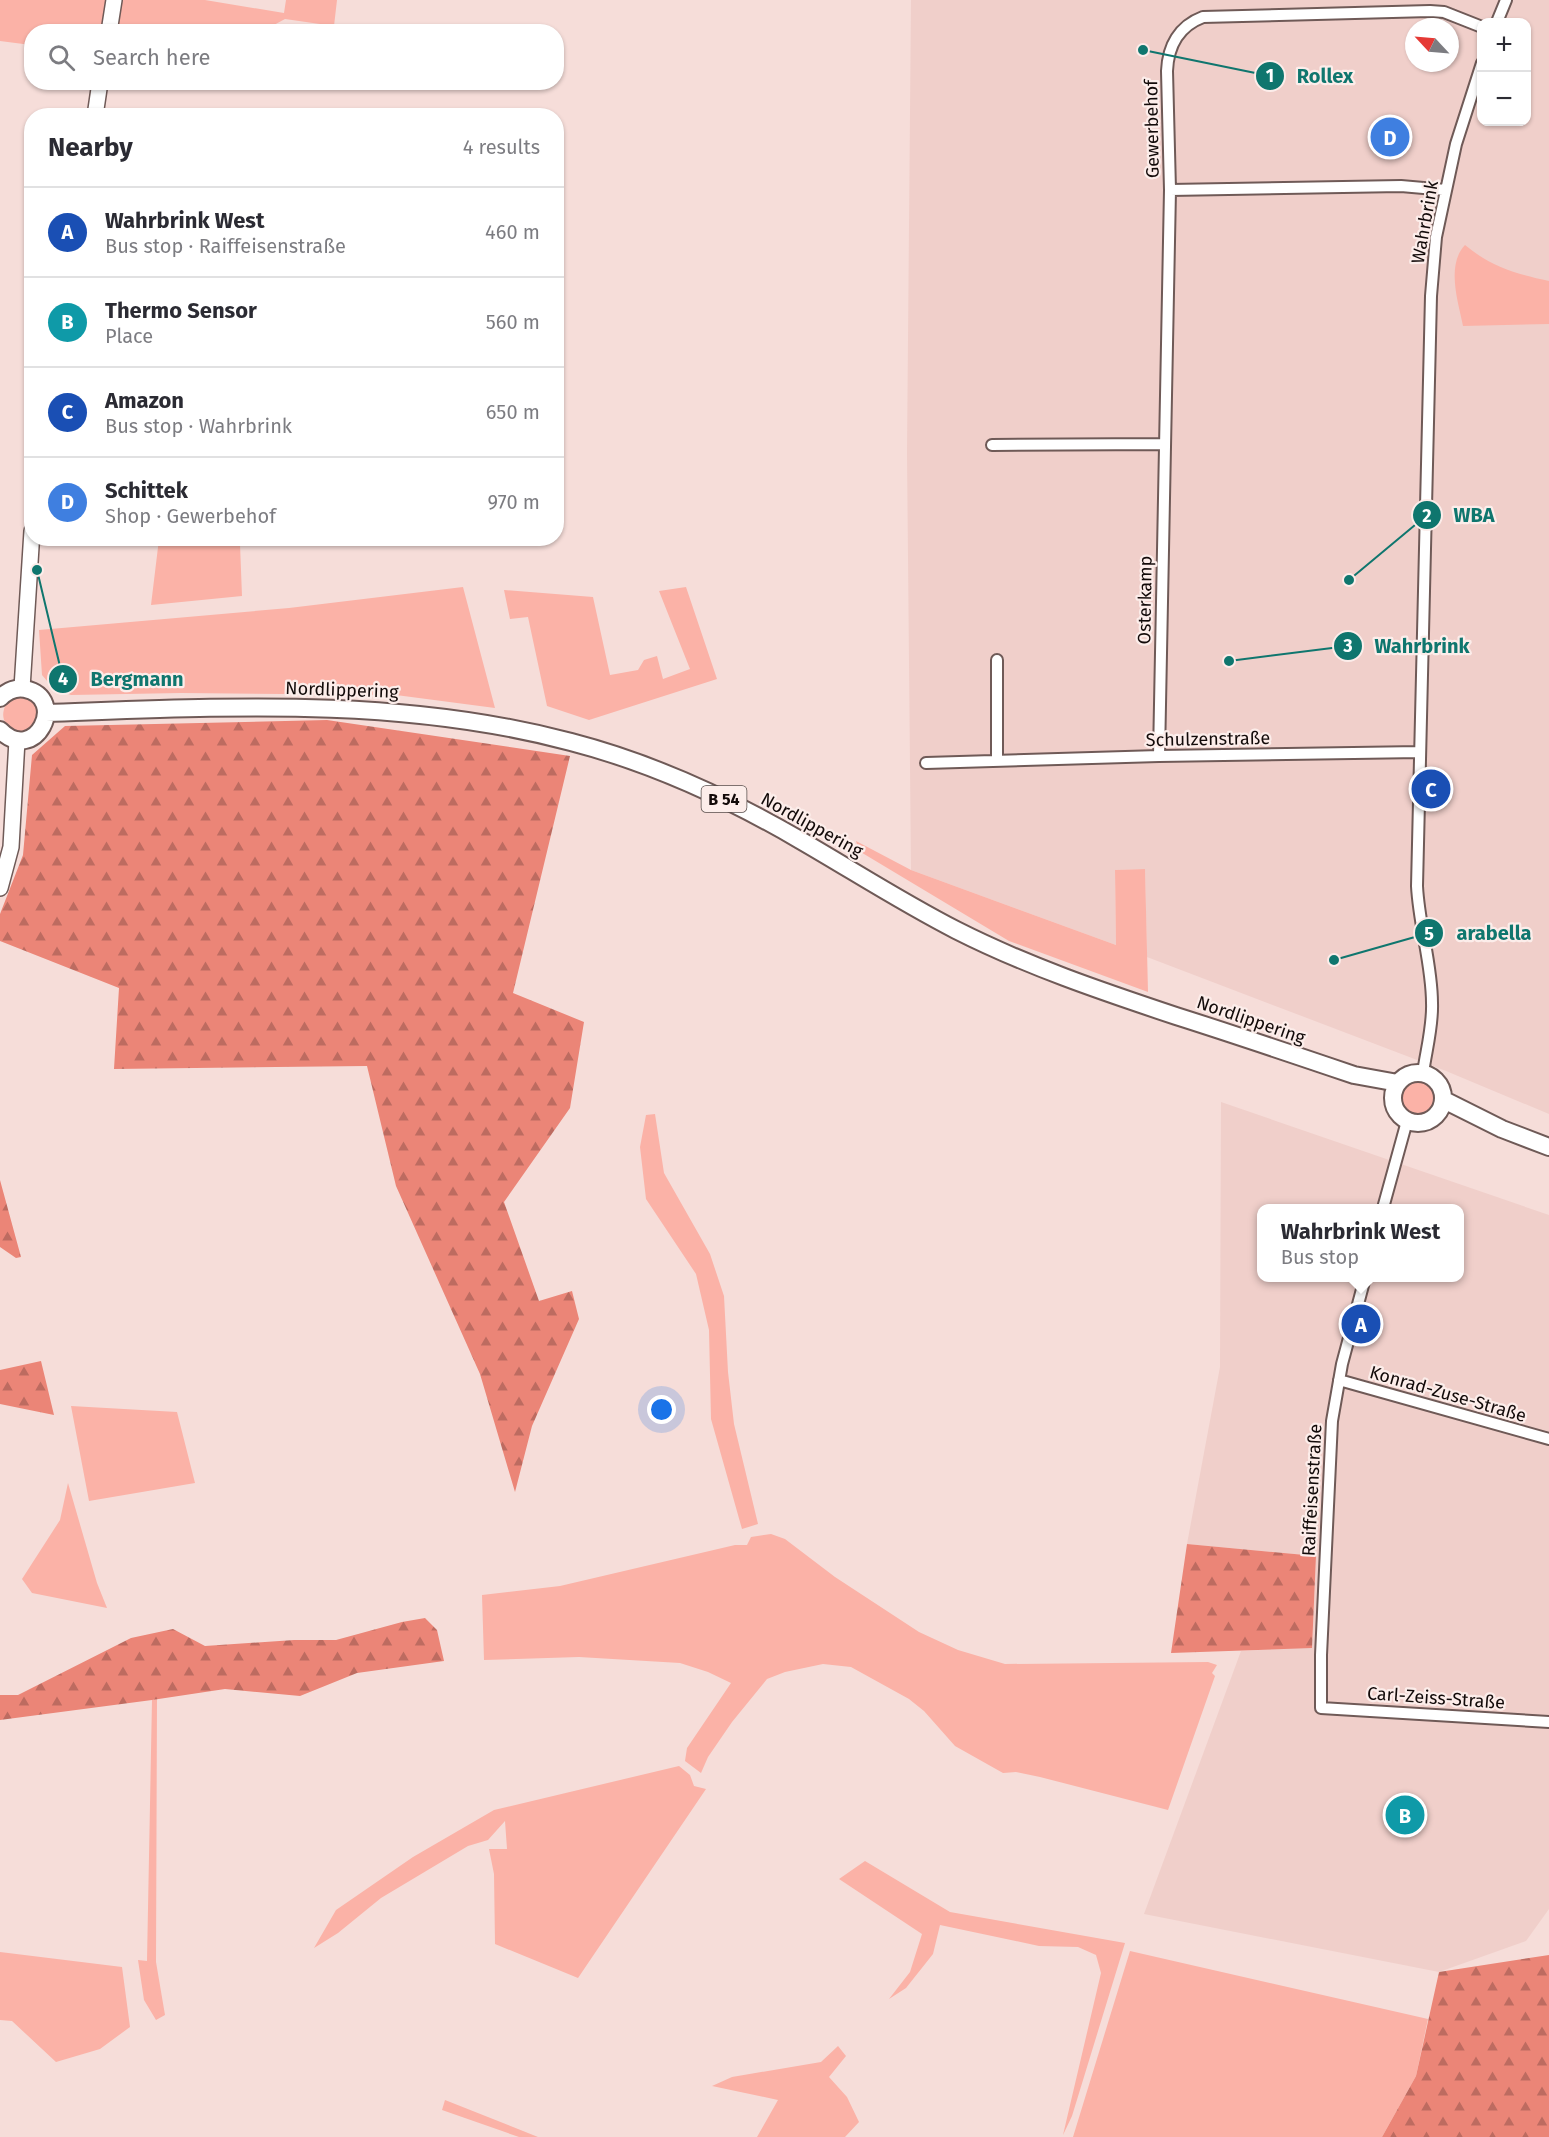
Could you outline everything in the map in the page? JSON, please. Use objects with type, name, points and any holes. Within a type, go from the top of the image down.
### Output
[{"type":"main road","points":[[0,698],[10,690],[22,688],[39,696],[46,713],[44,726],[30,738],[17,740],[6,736],[0,730]]},
{"type":"main road","name":"Nordlippering","points":[[46,713],[322,707],[452,717],[574,742],[633,761],[730,802],[797,838],[948,926],[1026,963],[1395,1091]]},
{"type":"main road","points":[[1423,1073],[1437,1081],[1443,1091],[1441,1107],[1429,1122],[1423,1124],[1407,1121],[1395,1110],[1395,1091],[1411,1074],[1423,1073]]},
{"type":"main road","points":[[1441,1107],[1549,1147]]},
{"type":"street","points":[[110,24],[114,0]]},
{"type":"street","points":[[1499,18],[1506,0]]},
{"type":"street","name":"Gewerbehof","points":[[1446,190],[1401,186],[1170,190],[1167,57],[1177,36],[1194,20],[1203,17],[1430,11],[1444,12],[1477,25]]},
{"type":"street","name":"Wahrbrink","points":[[1423,1073],[1432,1004],[1430,972],[1419,919],[1417,886],[1431,296],[1436,237],[1446,190],[1456,144],[1479,72]]},
{"type":"street","points":[[96,108],[99,90]]},
{"type":"street","name":"Osterkamp","points":[[1159,756],[1170,190]]},
{"type":"street","points":[[992,445],[1165,444]]},
{"type":"street","points":[[22,688],[31,546]]},
{"type":"street","points":[[997,660],[997,761]]},
{"type":"street","points":[[0,888],[11,847],[17,740]]},
{"type":"street","name":"Schulzenstraße","points":[[926,763],[1159,756],[1420,752]]},
{"type":"street","points":[[1384,1204],[1407,1121]]},
{"type":"street","name":"Raiffeisenstraße","points":[[1321,1708],[1321,1655],[1332,1421],[1339,1380],[1364,1282]]},
{"type":"street","name":"Konrad-Zuse-Straße","points":[[1339,1380],[1549,1439]]},
{"type":"street","name":"Carl-Zeiss-Straße","points":[[1321,1708],[1549,1722]]},
{"type":"shaded area","points":[[0,0],[107,0],[103,24],[24,24],[24,44],[0,41]]},
{"type":"shaded area","points":[[122,0],[205,0],[284,13],[286,0],[337,0],[334,24],[285,19],[276,24],[118,24]]},
{"type":"shaded area","points":[[911,0],[1549,0],[1549,1114],[1446,1071],[1147,957],[1145,869],[1115,870],[1116,945],[911,870],[907,453]]},
{"type":"shaded area","points":[[1465,245],[1505,269],[1549,281],[1549,324],[1463,326],[1456,295],[1455,273],[1459,253]]},
{"type":"shaded area","points":[[158,546],[240,546],[242,596],[151,605]]},
{"type":"shaded area","points":[[463,587],[495,708],[396,695],[181,693],[71,695],[53,688],[42,675],[39,630],[289,608]]},
{"type":"shaded area","points":[[686,587],[717,679],[589,720],[547,706],[528,617],[510,619],[504,590],[593,597],[610,675],[638,670],[644,660],[657,656],[663,679],[690,669],[659,591]]},
{"type":"shaded area","points":[[28,695],[40,710],[33,730],[17,734],[5,722],[4,708],[10,696]]},
{"type":"shaded area","points":[[856,841],[911,870],[1116,945],[1115,870],[1145,869],[1148,992],[1009,941],[859,851]]},
{"type":"shaded area","points":[[1419,1078],[1427,1079],[1433,1084],[1438,1090],[1438,1106],[1433,1112],[1427,1117],[1419,1118],[1411,1117],[1405,1112],[1400,1106],[1399,1098],[1400,1090],[1405,1084],[1411,1079]]},
{"type":"shaded area","points":[[1221,1102],[1549,1215],[1549,1909],[1526,1941],[1439,1972],[1144,1914],[1241,1651],[1312,1647],[1316,1556],[1187,1544],[1220,1367]]},
{"type":"shaded area","points":[[655,1114],[664,1173],[710,1254],[724,1296],[728,1372],[734,1424],[758,1524],[742,1529],[711,1419],[709,1330],[696,1274],[646,1199],[640,1147],[646,1115]]},
{"type":"shaded area","points":[[71,1406],[177,1412],[195,1483],[89,1501]]},
{"type":"shaded area","points":[[68,1483],[97,1583],[107,1608],[32,1593],[22,1579],[60,1520]]},
{"type":"shaded area","points":[[771,1534],[785,1539],[835,1577],[919,1632],[958,1650],[1005,1664],[1208,1662],[1217,1665],[1212,1673],[1215,1676],[1168,1810],[1040,1777],[1016,1772],[1003,1773],[955,1746],[924,1711],[909,1699],[851,1667],[823,1664],[785,1672],[767,1679],[732,1722],[708,1757],[701,1773],[685,1761],[687,1748],[731,1683],[708,1672],[680,1663],[579,1657],[484,1660],[482,1595],[560,1586],[735,1545],[747,1545],[751,1537]]},
{"type":"shaded area","points":[[157,1699],[156,1962],[165,2015],[156,2020],[144,2000],[138,1960],[147,1961],[152,1700]]},
{"type":"shaded area","points":[[679,1766],[690,1775],[694,1786],[706,1789],[578,1978],[495,1944],[494,1874],[489,1849],[507,1849],[505,1821],[488,1840],[468,1846],[381,1898],[338,1933],[314,1948],[336,1910],[413,1857],[494,1810]]},
{"type":"shaded area","points":[[865,1861],[950,1912],[1125,1943],[1072,2116],[1063,2135],[1101,1973],[1096,1955],[1078,1947],[1039,1946],[940,1925],[933,1954],[906,1988],[889,1999],[910,1972],[922,1934],[839,1879]]},
{"type":"shaded area","points":[[1130,1951],[1428,2019],[1416,2076],[1382,2137],[1073,2137]]},
{"type":"shaded area","points":[[0,1952],[122,1967],[130,2027],[100,2049],[56,2062],[12,2021],[0,2020]]},
{"type":"shaded area","points":[[838,2046],[846,2056],[829,2077],[847,2097],[859,2122],[845,2137],[757,2137],[778,2100],[712,2086],[732,2077],[821,2062]]},
{"type":"shaded area","points":[[445,2100],[538,2137],[519,2137],[442,2110]]},
{"type":"green space","points":[[327,720],[570,756],[513,993],[584,1022],[570,1108],[504,1202],[539,1301],[572,1291],[579,1319],[532,1426],[515,1492],[480,1374],[396,1186],[367,1066],[114,1069],[119,988],[0,941],[0,914],[23,855],[32,755],[65,726]]},
{"type":"green space","points":[[0,1180],[21,1257],[16,1258],[0,1247]]},
{"type":"green space","points":[[41,1361],[54,1415],[0,1404],[0,1370]]},
{"type":"green space","points":[[1187,1544],[1316,1556],[1312,1648],[1171,1653]]},
{"type":"green space","points":[[425,1618],[437,1630],[444,1661],[357,1673],[300,1696],[225,1689],[0,1720],[0,1695],[18,1695],[131,1638],[173,1629],[205,1646],[294,1640],[336,1640]]},
{"type":"green space","points":[[1549,1955],[1549,2137],[1382,2137],[1416,2076],[1439,1972]]},
{"type":"place","name":"Rollex","points":[[1143,50]]},
{"type":"place","name":"Schittek","points":[[1390,137]]},
{"type":"place","name":"Bergmann","points":[[37,570]]},
{"type":"place","name":"WBA","points":[[1349,580]]},
{"type":"place","name":"Wahrbrink","points":[[1229,661]]},
{"type":"place","name":"Amazon","points":[[1431,789]]},
{"type":"place","name":"arabella","points":[[1334,960]]},
{"type":"place","name":"Wahrbrink West","points":[[1361,1324]]},
{"type":"place","name":"Thermo Sensor","points":[[1405,1815]]}]
